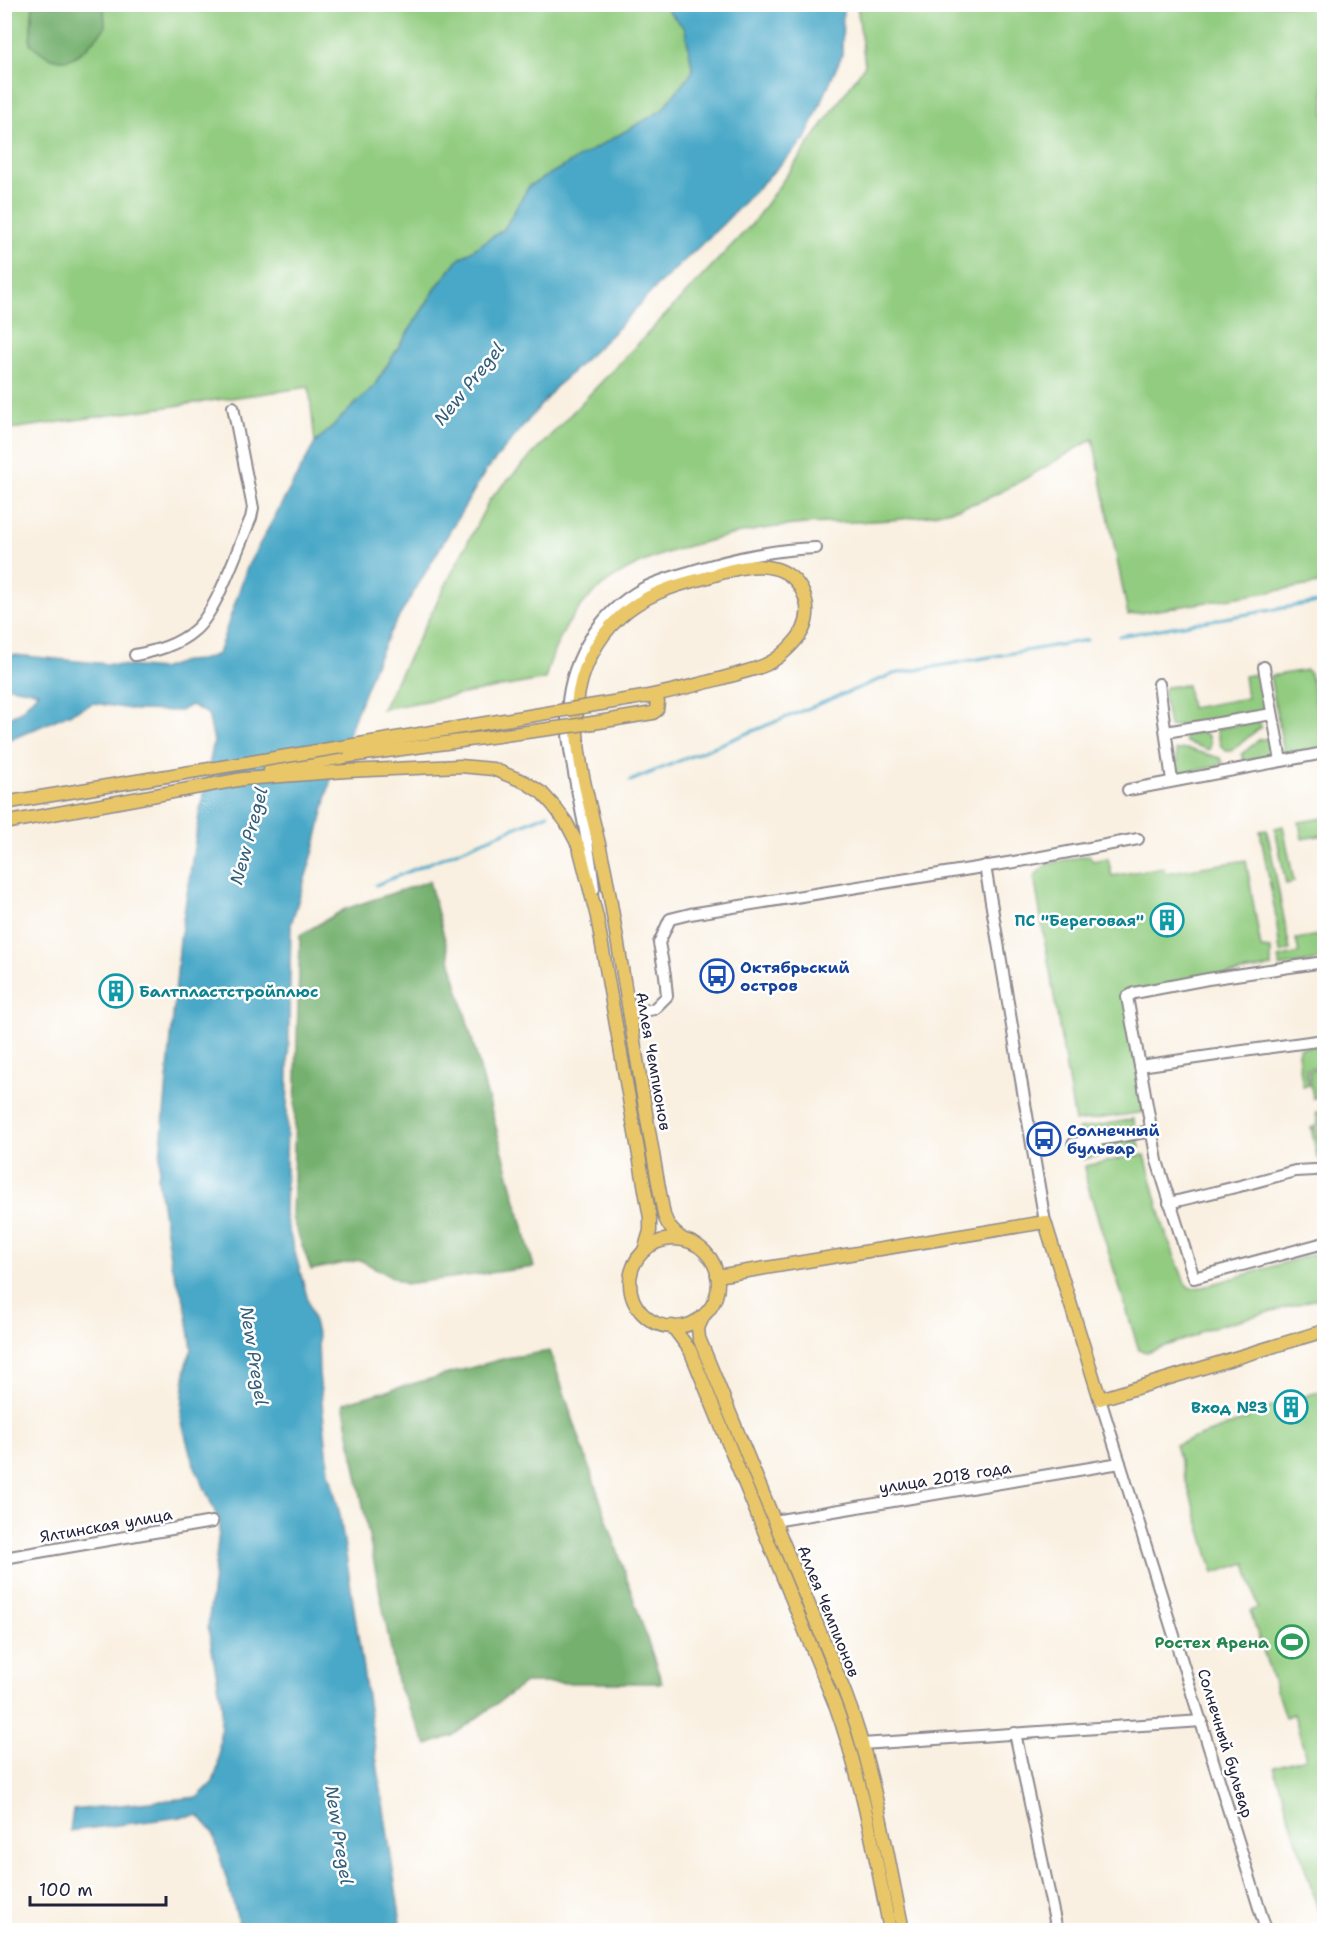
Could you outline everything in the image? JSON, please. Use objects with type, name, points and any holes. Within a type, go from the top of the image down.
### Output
[{"type":"main road","name":"Аллея Чемпионов","points":[[4,803],[631,699],[647,697],[769,664],[792,645],[805,626],[807,606],[799,585],[782,570],[764,566],[744,568],[688,582],[654,594],[635,605],[612,625],[587,664],[580,687],[577,729],[586,786],[607,880],[664,1215],[673,1232],[706,1253],[717,1276],[716,1293],[698,1328],[699,1338],[846,1696],[862,1744],[903,1930]]},
{"type":"main road","points":[[5,822],[243,779],[271,770],[350,756],[653,713],[657,710],[658,702],[652,697],[647,697]]},
{"type":"main road","name":"Аллея Чемпионов","points":[[243,779],[346,771],[471,766],[504,772],[542,793],[574,836],[597,917],[650,1218],[650,1231],[644,1251],[634,1264],[631,1273],[633,1298],[648,1318],[672,1326],[690,1350],[840,1719],[864,1803],[890,1930]]},
{"type":"main road","points":[[717,1276],[1045,1222]]},
{"type":"main road","name":"Солнечный бульвар","points":[[1045,1222],[1100,1399]]},
{"type":"main road","points":[[644,1251],[658,1242],[684,1240]]},
{"type":"main road","points":[[672,1326],[689,1324],[704,1315]]},
{"type":"main road","points":[[1100,1399],[1324,1330]]},
{"type":"street","points":[[135,655],[157,651],[177,642],[194,631],[209,615],[251,518],[253,508],[233,407]]},
{"type":"street","points":[[597,917],[592,870],[567,730],[570,685],[584,648],[594,632],[611,613],[630,597],[650,585],[751,555],[816,548]]},
{"type":"street","points":[[1264,667],[1281,761]]},
{"type":"street","points":[[1159,684],[1172,781]]},
{"type":"street","points":[[1166,732],[1272,714]]},
{"type":"street","points":[[1128,790],[1324,753]]},
{"type":"street","points":[[629,1014],[654,1009],[667,996],[659,943],[670,919],[1138,839]]},
{"type":"street","name":"Солнечный бульвар","points":[[985,866],[1045,1222]]},
{"type":"street","points":[[1324,962],[1208,979],[1134,993],[1127,997],[1157,1161],[1194,1278],[1324,1243]]},
{"type":"street","points":[[1140,1066],[1324,1040]]},
{"type":"street","points":[[1073,1144],[1152,1131]]},
{"type":"street","points":[[1169,1203],[1295,1171],[1315,1170]]},
{"type":"street","name":"Солнечный бульвар","points":[[1100,1399],[1266,1930]]},
{"type":"street","name":"улица 2018 года","points":[[774,1521],[1120,1463]]},
{"type":"street","name":"Ялтинская улица","points":[[4,1558],[212,1522]]},
{"type":"street","points":[[862,1744],[1202,1721]]},
{"type":"street","points":[[1015,1733],[1057,1930]]},
{"type":"green space","points":[[663,4],[685,29],[693,71],[661,111],[529,186],[504,229],[458,260],[438,285],[374,386],[315,443],[309,387],[11,429],[5,436],[5,5],[33,5],[30,43],[103,9],[104,5]]},
{"type":"green space","points":[[33,5],[104,5],[105,28],[79,54],[62,60],[53,59],[30,43]]},
{"type":"green space","points":[[857,5],[1324,5],[1324,583],[1128,615],[1093,439],[1003,491],[962,507],[902,519],[767,528],[704,542],[648,560],[624,571],[602,586],[584,603],[568,624],[555,649],[545,679],[382,709],[490,499],[752,224],[865,65]]},
{"type":"green space","points":[[1306,670],[1310,673],[1324,750],[1287,757],[1284,753],[1270,676]]},
{"type":"green space","points":[[1261,673],[1267,709],[1264,712],[1169,727],[1163,691],[1166,687],[1187,685],[1191,708],[1247,698],[1244,676]]},
{"type":"green space","points":[[1259,721],[1261,727],[1231,751],[1226,751],[1221,746],[1216,729]]},
{"type":"green space","points":[[1198,732],[1208,737],[1211,744],[1209,750],[1186,742],[1187,735]]},
{"type":"green space","points":[[1260,739],[1267,739],[1271,743],[1275,754],[1271,757],[1244,761],[1242,754]]},
{"type":"green space","points":[[1188,749],[1220,758],[1223,762],[1218,766],[1183,773],[1179,771],[1176,750]]},
{"type":"green space","points":[[1324,818],[1324,835],[1302,839],[1299,822]]},
{"type":"green space","points":[[1283,826],[1294,882],[1286,884],[1275,828]]},
{"type":"green space","points":[[1267,830],[1290,950],[1280,953],[1276,917],[1260,831]]},
{"type":"green space","points":[[1089,855],[1093,861],[1108,858],[1112,876],[1163,867],[1165,873],[1246,860],[1261,948],[1271,949],[1271,967],[1128,992],[1144,1112],[1075,1122],[1034,876],[1047,864]]},
{"type":"green space","points":[[429,881],[534,1267],[405,1284],[360,1260],[311,1270],[292,1218],[300,935],[345,909]]},
{"type":"green space","points":[[1324,934],[1324,959],[1280,967],[1278,958],[1299,953],[1296,939]]},
{"type":"green space","points":[[1324,1044],[1324,1066],[1306,1069],[1309,1085],[1303,1087],[1298,1054],[1300,1048]]},
{"type":"green space","points":[[1324,1068],[1324,1096],[1313,1098],[1309,1071]]},
{"type":"green space","points":[[1324,1111],[1324,1138],[1320,1139],[1316,1112]]},
{"type":"green space","points":[[1134,1119],[1135,1130],[1079,1139],[1078,1129]]},
{"type":"green space","points":[[1315,1126],[1318,1141],[1324,1140],[1324,1163],[1317,1157],[1311,1127]]},
{"type":"green space","points":[[1138,1139],[1140,1148],[1083,1159],[1081,1149]]},
{"type":"green space","points":[[1145,1155],[1164,1228],[1185,1283],[1190,1288],[1203,1287],[1324,1251],[1324,1297],[1203,1330],[1195,1336],[1147,1352],[1139,1350],[1087,1183],[1085,1166]]},
{"type":"green space","points":[[550,1351],[662,1683],[525,1683],[452,1736],[427,1745],[398,1686],[343,1403],[506,1358]]},
{"type":"green space","name":"Ростех Арена","points":[[1324,1390],[1324,1929],[1274,1767],[1306,1758],[1294,1714],[1285,1717],[1250,1611],[1258,1608],[1246,1563],[1214,1573],[1175,1445],[1247,1419],[1246,1415]]},
{"type":"water","name":"New Pregel","points":[[663,5],[843,5],[842,55],[805,139],[722,225],[556,387],[485,472],[390,632],[374,667],[330,782],[314,850],[291,924],[285,1216],[318,1337],[319,1373],[329,1471],[340,1515],[402,1930],[241,1930],[213,1832],[198,1815],[70,1831],[73,1810],[198,1797],[213,1782],[218,1767],[222,1706],[208,1627],[220,1523],[192,1460],[181,1419],[186,1364],[192,1349],[185,1303],[171,1264],[158,1179],[180,940],[199,815],[214,741],[208,714],[191,705],[180,711],[136,710],[94,703],[5,742],[5,719],[21,711],[38,692],[5,686],[4,654],[161,669],[184,661],[201,660],[218,654],[247,567],[315,443],[374,386],[438,285],[458,260],[504,229],[529,186],[661,111],[693,71],[685,29]]},
{"type":"waterway","points":[[1119,636],[1324,601]]},
{"type":"waterway","points":[[630,781],[893,674],[1087,640]]},
{"type":"waterway","points":[[376,885],[548,814]]},
{"type":"place","name":"ПС \"Береговая\"","points":[[1167,920]]},
{"type":"place","name":"Октябрьский остров","points":[[717,976]]},
{"type":"place","name":"Балтпластстройплюс","points":[[116,991]]},
{"type":"place","name":"Солнечный бульвар","points":[[1044,1139]]},
{"type":"place","name":"Вход №3","points":[[1291,1407]]},
{"type":"place","name":"Ростех Арена","points":[[1292,1642]]}]
